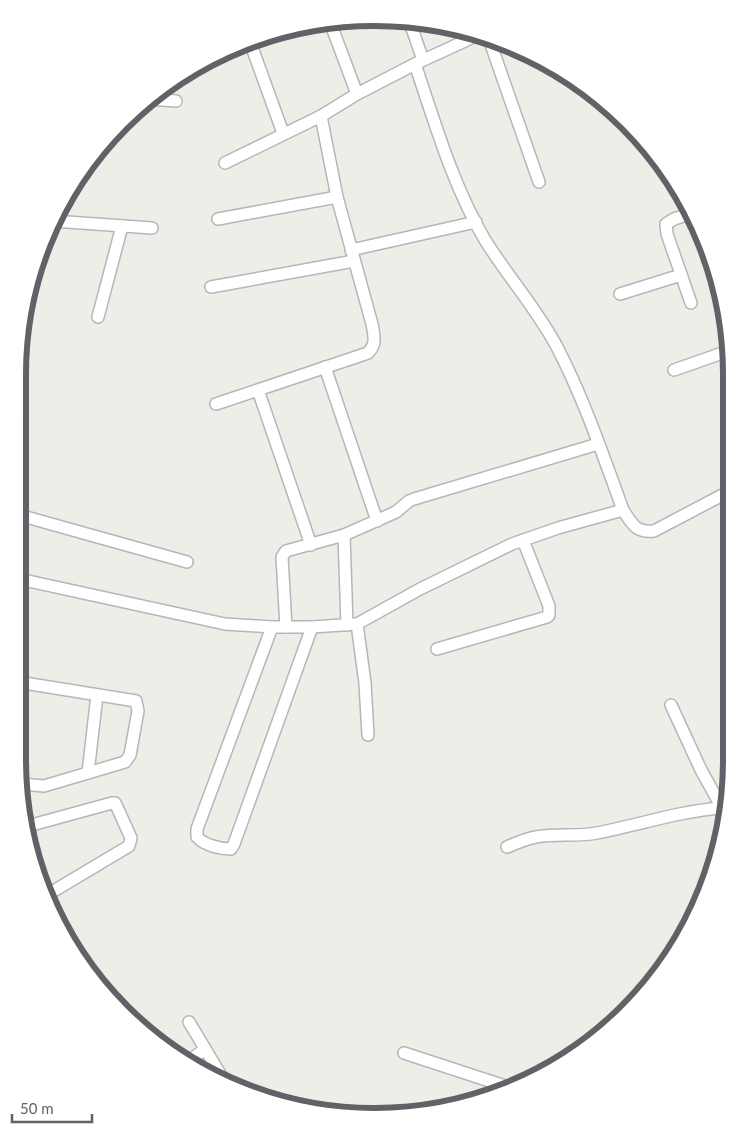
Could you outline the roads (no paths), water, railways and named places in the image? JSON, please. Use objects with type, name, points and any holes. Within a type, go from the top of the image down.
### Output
[{"type":"street","points":[[411,28],[419,62],[448,157],[476,222],[486,241],[546,327],[558,350],[598,444],[623,510],[630,521],[644,532],[654,530],[723,495]]},
{"type":"street","points":[[333,29],[357,94]]},
{"type":"street","points":[[225,163],[321,116],[357,94],[419,62],[469,39]]},
{"type":"street","points":[[492,47],[540,182]]},
{"type":"street","points":[[252,49],[283,133]]},
{"type":"street","points":[[160,100],[176,101]]},
{"type":"street","points":[[216,404],[368,354],[375,341],[337,198],[321,116]]},
{"type":"street","points":[[218,219],[337,198]]},
{"type":"street","points":[[685,215],[666,224],[667,234],[691,303]]},
{"type":"street","points":[[61,222],[152,228]]},
{"type":"street","points":[[212,287],[352,256],[476,222]]},
{"type":"street","points":[[98,317],[122,226]]},
{"type":"street","points":[[620,294],[681,275]]},
{"type":"street","points":[[674,370],[722,353]]},
{"type":"street","points":[[326,367],[377,521]]},
{"type":"street","points":[[258,390],[310,546]]},
{"type":"street","points":[[286,627],[283,554],[286,551],[310,546],[344,535],[400,510],[409,501],[414,499],[598,444]]},
{"type":"street","points":[[26,581],[226,624],[312,627],[352,624],[479,559],[523,540],[623,510]]},
{"type":"street","points":[[26,517],[187,562]]},
{"type":"street","points":[[344,535],[352,624],[365,683],[368,735]]},
{"type":"street","points":[[437,649],[548,617],[549,606],[523,540]]},
{"type":"street","points":[[272,627],[197,829],[197,837],[201,842],[225,849],[230,849],[234,844],[312,627]]},
{"type":"street","points":[[26,683],[136,702],[138,711],[130,755],[125,762],[44,786],[27,784]]},
{"type":"street","points":[[88,773],[97,695]]},
{"type":"street","points":[[670,705],[701,770],[720,804]]},
{"type":"street","points":[[33,825],[112,802],[115,803],[131,838],[129,846],[53,892]]},
{"type":"street","points":[[507,847],[537,836],[595,833],[704,809],[719,810]]},
{"type":"street","points":[[188,1022],[220,1072]]},
{"type":"street","points":[[194,1057],[205,1049]]},
{"type":"street","points":[[404,1053],[499,1084]]}]
